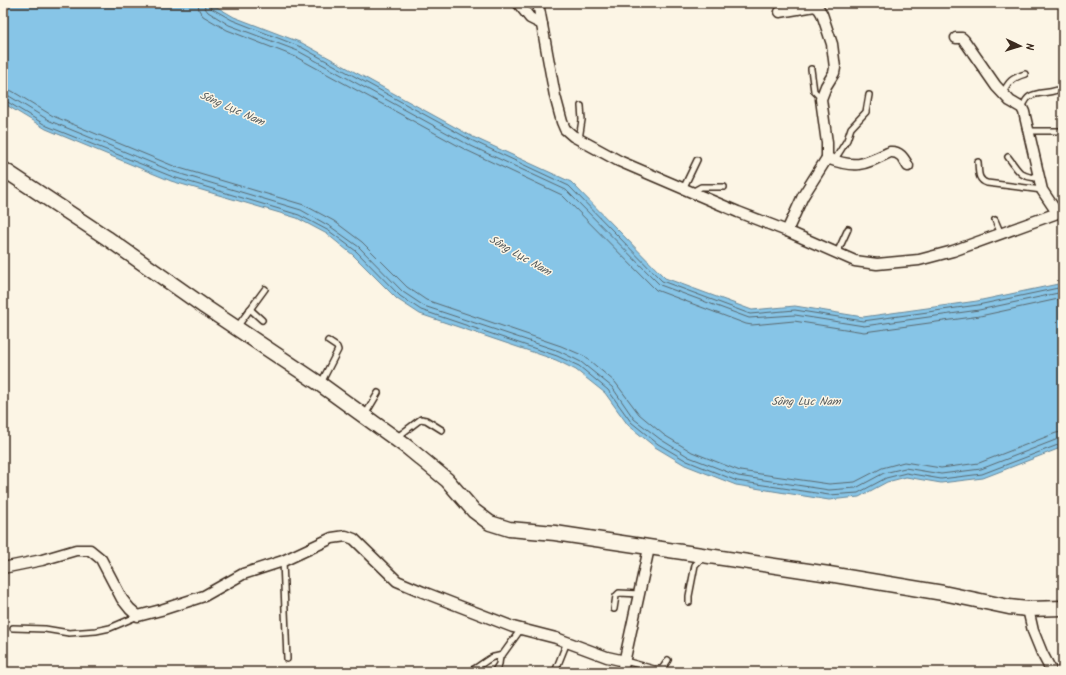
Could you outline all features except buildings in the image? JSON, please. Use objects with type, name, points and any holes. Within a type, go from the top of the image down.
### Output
[{"type":"street","points":[[518,3],[530,18],[542,24]]},
{"type":"street","points":[[538,3],[555,96],[562,122],[565,128],[579,140],[619,161],[738,212],[787,231],[837,254],[864,263],[887,264],[913,261],[953,252],[1061,212]]},
{"type":"street","points":[[780,12],[814,6],[820,9],[822,14],[832,44],[835,68],[834,73],[822,94],[827,143],[831,159]]},
{"type":"street","points":[[956,38],[962,38],[964,40],[996,86],[1010,100],[1022,108],[1042,190],[1054,208],[1061,212]]},
{"type":"street","points":[[831,159],[841,163],[860,165],[893,152],[900,155],[908,166]]},
{"type":"street","points":[[787,231],[803,196],[831,159]]},
{"type":"street","points":[[3,169],[107,238],[396,438],[447,480],[474,511],[490,523],[509,529],[556,533],[829,574],[943,593],[1009,607],[1028,609],[1063,608]]},
{"type":"street","points":[[3,568],[42,560],[76,550],[90,550],[102,560],[122,599],[138,616],[204,596],[243,574],[283,561],[332,538],[341,536],[350,537],[397,581],[468,610],[521,629],[567,642],[607,657],[625,661]]},
{"type":"street","points":[[622,672],[649,548]]},
{"type":"street","points":[[1028,609],[1033,631],[1052,672]]},
{"type":"lane","points":[[811,69],[814,91],[818,95],[822,94]]},
{"type":"lane","points":[[1003,93],[1011,80],[1025,74]]},
{"type":"lane","points":[[1022,108],[1031,96],[1050,93],[1062,89]]},
{"type":"lane","points":[[831,159],[847,140],[851,128],[866,112],[868,95]]},
{"type":"lane","points":[[579,140],[582,120],[581,106]]},
{"type":"lane","points":[[1028,131],[1063,131]]},
{"type":"lane","points":[[1008,157],[1024,176],[1038,178]]},
{"type":"lane","points":[[687,190],[697,160]]},
{"type":"lane","points":[[978,162],[979,178],[981,181],[1042,190]]},
{"type":"lane","points":[[687,190],[701,187],[724,187]]},
{"type":"lane","points":[[995,220],[1001,234]]},
{"type":"lane","points":[[837,254],[848,229]]},
{"type":"lane","points":[[236,328],[264,289]]},
{"type":"lane","points":[[250,309],[262,320]]},
{"type":"lane","points":[[320,384],[338,350],[337,347],[328,341]]},
{"type":"lane","points":[[364,416],[378,393]]},
{"type":"lane","points":[[396,438],[421,419],[426,420],[442,430]]},
{"type":"lane","points":[[689,602],[688,596],[694,566],[696,562],[705,556]]},
{"type":"lane","points":[[283,561],[287,659]]},
{"type":"lane","points":[[614,609],[616,596],[619,593],[640,594]]},
{"type":"lane","points":[[13,628],[45,629],[69,633],[96,632],[110,628],[138,616]]},
{"type":"lane","points":[[494,672],[499,664],[500,656],[521,629]]},
{"type":"lane","points":[[556,672],[567,642]]},
{"type":"lane","points":[[468,672],[492,658],[500,656]]},
{"type":"lane","points":[[625,661],[654,669],[662,669],[668,660]]},
{"type":"water","name":"Sông Lục Nam","points":[[3,3],[210,3],[234,17],[302,43],[473,137],[571,182],[665,278],[752,310],[795,306],[863,317],[977,301],[1063,283],[1063,447],[983,478],[941,483],[906,477],[887,482],[859,497],[829,500],[736,485],[685,465],[655,447],[628,425],[605,393],[576,370],[556,360],[420,314],[397,299],[353,255],[327,234],[297,218],[171,181],[46,129],[3,103]]}]
